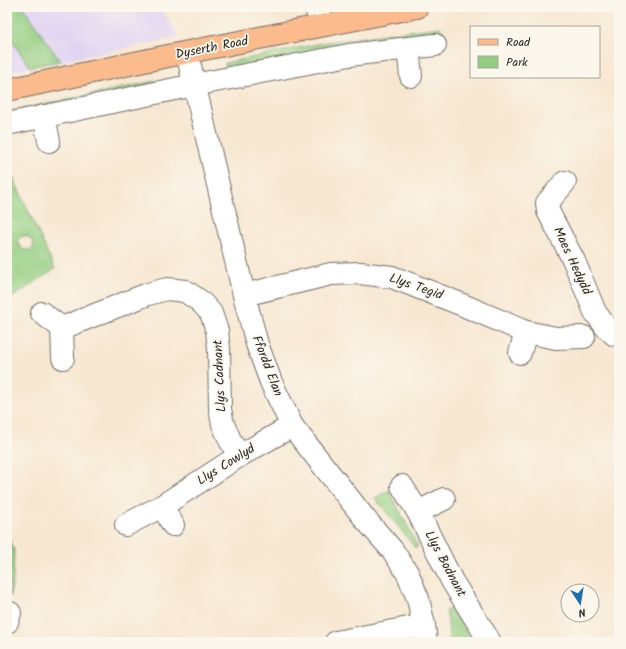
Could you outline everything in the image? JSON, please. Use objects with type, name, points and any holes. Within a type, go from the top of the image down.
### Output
[{"type":"main road","name":"Dyserth Road","points":[[7,90],[187,52],[320,16],[417,7]]},
{"type":"street","points":[[7,124],[194,85],[349,55],[435,45]]},
{"type":"street","points":[[408,48],[411,76]]},
{"type":"street","name":"Ffordd Elan","points":[[187,52],[244,295],[257,344],[271,382],[292,426],[366,520],[393,551],[408,574],[418,599],[425,634]]},
{"type":"street","points":[[44,116],[49,141]]},
{"type":"street","name":"Maes Hedydd","points":[[565,182],[547,203],[548,211],[574,261],[595,312],[606,327],[615,335],[619,335]]},
{"type":"street","name":"Llys Tegid","points":[[244,295],[331,274],[360,273],[379,275],[392,277],[465,305],[526,332],[556,338],[584,337]]},
{"type":"street","name":"Llys Cadnant","points":[[62,328],[148,294],[167,290],[185,291],[200,301],[211,313],[217,331],[219,349],[220,409],[223,424],[239,456]]},
{"type":"street","points":[[42,313],[62,328],[63,358]]},
{"type":"street","points":[[520,353],[526,332]]},
{"type":"street","name":"Llys Cowlyd","points":[[126,525],[162,506],[239,456],[292,426]]},
{"type":"street","name":"Llys Bodnant","points":[[402,486],[418,512],[452,581],[490,642]]},
{"type":"street","points":[[418,512],[444,499]]},
{"type":"street","points":[[162,506],[173,525]]},
{"type":"street","points":[[336,642],[425,634]]},
{"type":"shaded area","points":[[7,7],[161,7],[179,37],[7,72]]},
{"type":"green space","points":[[7,7],[23,7],[60,61],[30,67],[7,34]]},
{"type":"green space","points":[[440,27],[445,36],[375,45],[226,70],[225,63],[327,42]]},
{"type":"green space","points":[[156,81],[157,86],[7,118],[7,112]]},
{"type":"green space","points":[[7,164],[55,269],[11,298],[7,289]],"holes":[[[22,236],[26,236],[32,240],[34,246],[28,250],[21,248],[17,241]]]},
{"type":"green space","points":[[389,490],[418,547],[415,548],[375,498]]},
{"type":"green space","points":[[7,535],[14,550],[13,579],[10,596],[7,550]]},
{"type":"green space","points":[[451,608],[473,642],[450,642],[446,610]]}]
